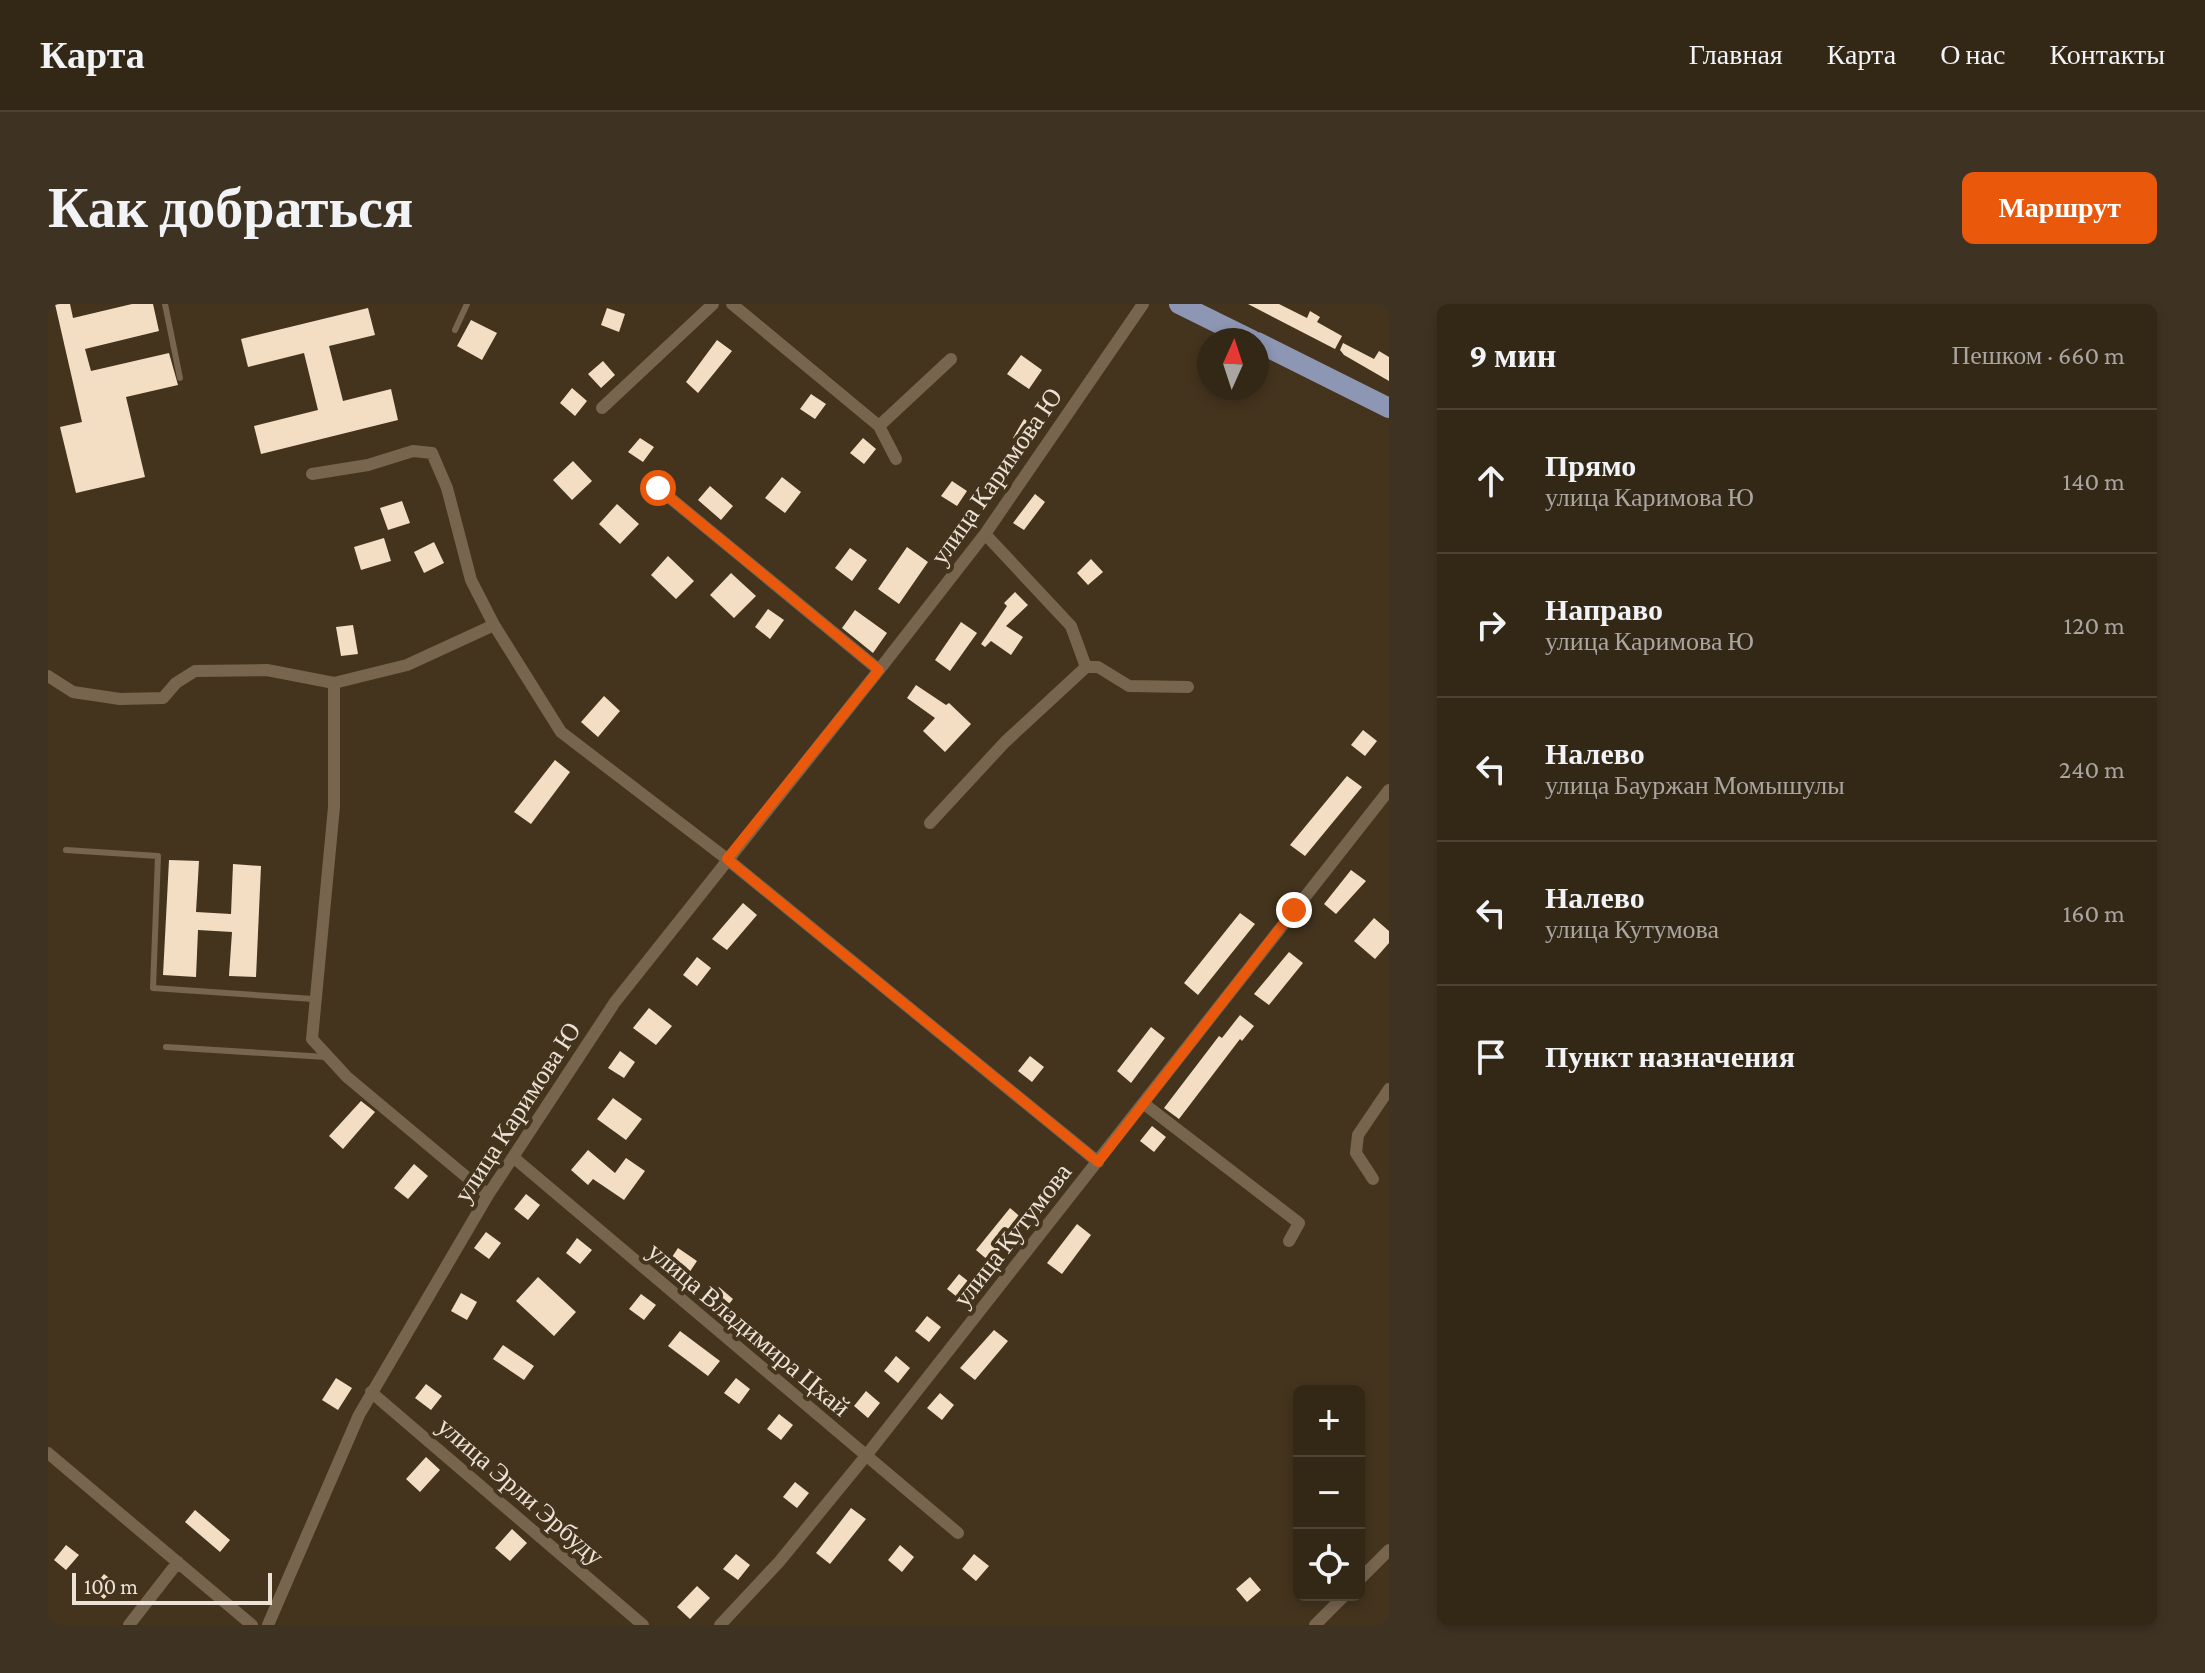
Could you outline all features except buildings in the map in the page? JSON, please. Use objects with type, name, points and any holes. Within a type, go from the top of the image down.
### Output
[{"type":"main road","points":[[1179,304],[1228,328]]},
{"type":"main road","points":[[1269,348],[1389,408]]},
{"type":"street","points":[[602,408],[713,304]]},
{"type":"street","points":[[732,304],[879,426],[896,459]]},
{"type":"street","name":"улица Каримова Ю","points":[[268,1625],[371,1392],[488,1195],[615,1002],[985,534],[1143,304]]},
{"type":"street","points":[[879,426],[951,359]]},
{"type":"street","points":[[312,474],[368,465],[413,451],[432,453],[447,488],[471,580],[494,625],[561,732],[727,859],[1098,1162]]},
{"type":"street","points":[[658,488],[879,670]]},
{"type":"street","points":[[985,534],[1071,626],[1086,667]]},
{"type":"street","points":[[48,676],[73,692],[120,699],[163,698],[176,683],[195,671],[267,670],[334,683],[407,665],[494,625]]},
{"type":"street","points":[[930,823],[1005,742],[1086,667],[1098,667],[1129,686],[1188,687]]},
{"type":"street","points":[[334,683],[334,807],[312,1039],[327,1057],[488,1195]]},
{"type":"street","name":"улица Кутумова","points":[[720,1625],[779,1562],[865,1457],[1389,790]]},
{"type":"street","points":[[1373,1179],[1356,1153],[1358,1135],[1389,1089]]},
{"type":"street","points":[[1143,1103],[1299,1223],[1289,1241]]},
{"type":"street","name":"улица Владимира Цхай","points":[[513,1157],[958,1533]]},
{"type":"street","name":"улица Эрли Эрбуду","points":[[371,1392],[643,1625]]},
{"type":"street","points":[[48,1453],[252,1625]]},
{"type":"street","points":[[1365,1574],[1389,1550]]},
{"type":"street","points":[[129,1625],[178,1562]]},
{"type":"street","points":[[1315,1625],[1339,1601]]},
{"type":"lane","points":[[165,304],[180,378]]},
{"type":"lane","points":[[455,330],[467,304]]},
{"type":"lane","points":[[66,850],[158,856],[153,988],[314,999]]},
{"type":"lane","points":[[166,1047],[327,1057]]},
{"type":"route","points":[[658,488],[879,670],[727,859],[1098,1162],[1294,910]]}]
